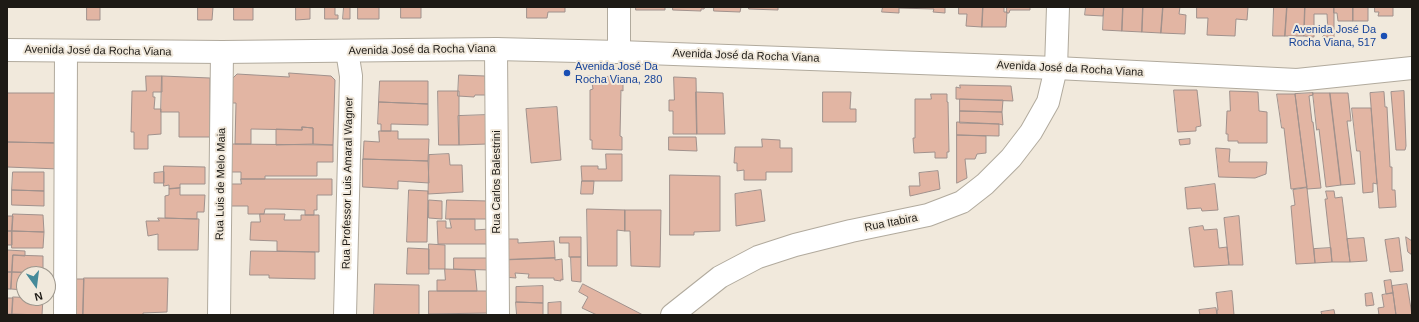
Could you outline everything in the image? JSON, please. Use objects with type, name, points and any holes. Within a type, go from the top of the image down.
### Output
[{"type":"street","points":[[619,7],[619,52]]},
{"type":"street","name":"Rua Itabira","points":[[672,315],[720,277],[758,257],[795,245],[851,231],[928,215],[962,202],[985,184],[1011,158],[1031,132],[1048,102],[1056,68],[1058,7]]},
{"type":"street","name":"Avenida José da Rocha Viana","points":[[7,50],[222,52],[496,49],[1056,68],[1297,80],[1412,68]]},
{"type":"street","name":"Rua Carlos Balestrini","points":[[496,49],[498,315]]},
{"type":"street","points":[[65,315],[66,51]]},
{"type":"street","name":"Rua Professor Luis Amaral Wagner","points":[[345,315],[351,76],[346,51]]},
{"type":"street","name":"Rua Luis de Melo Maia","points":[[219,315],[222,52]]},
{"type":"building","points":[[87,7],[100,7],[100,20],[87,20]]},
{"type":"building","points":[[198,7],[213,7],[212,20],[198,20]]},
{"type":"building","points":[[234,7],[253,7],[253,20],[234,20]]},
{"type":"building","points":[[296,7],[310,7],[310,19],[296,20]]},
{"type":"building","points":[[325,7],[335,7],[335,15],[338,15],[338,19],[325,19]]},
{"type":"building","points":[[344,7],[350,7],[350,19],[343,19]]},
{"type":"building","points":[[358,7],[379,7],[379,19],[358,19]]},
{"type":"building","points":[[401,7],[421,7],[421,18],[401,18]]},
{"type":"building","points":[[527,7],[565,7],[565,12],[548,12],[547,18],[527,18]]},
{"type":"building","points":[[636,7],[665,7],[665,10],[636,10]]},
{"type":"building","points":[[673,7],[705,7],[704,9],[701,9],[701,11],[673,10]]},
{"type":"building","points":[[714,7],[741,7],[740,12],[714,11]]},
{"type":"building","points":[[749,7],[778,7],[778,10],[749,9]]},
{"type":"building","points":[[883,7],[945,7],[945,13],[933,12],[934,9],[899,8],[899,13],[882,12]]},
{"type":"building","points":[[959,7],[983,7],[982,27],[966,26],[967,14],[959,14]]},
{"type":"building","points":[[983,7],[1004,7],[1004,12],[1007,12],[1006,27],[982,27]]},
{"type":"building","points":[[1007,7],[1030,7],[1030,10],[1010,10],[1009,13],[1007,13]]},
{"type":"building","points":[[1086,7],[1104,7],[1103,16],[1085,15]]},
{"type":"building","points":[[1104,7],[1123,7],[1122,31],[1103,30]]},
{"type":"building","points":[[1123,7],[1143,7],[1142,32],[1122,31]]},
{"type":"building","points":[[1143,7],[1163,7],[1161,33],[1142,32]]},
{"type":"building","points":[[1163,7],[1180,7],[1179,14],[1186,15],[1185,34],[1161,33]]},
{"type":"building","points":[[1197,7],[1248,7],[1247,20],[1236,19],[1235,36],[1207,35],[1208,18],[1197,18]]},
{"type":"building","points":[[1274,7],[1287,7],[1285,36],[1273,36]]},
{"type":"building","points":[[1287,7],[1305,7],[1304,36],[1285,36]]},
{"type":"building","points":[[1305,7],[1334,7],[1334,37],[1322,37],[1328,32],[1327,14],[1314,14],[1314,37],[1304,36]]},
{"type":"building","points":[[1334,7],[1353,7],[1353,21],[1338,21],[1337,13],[1334,13]]},
{"type":"building","points":[[1353,7],[1368,7],[1368,21],[1353,21]]},
{"type":"building","points":[[1375,7],[1393,7],[1393,16],[1378,16],[1379,12],[1375,12]]},
{"type":"building","points":[[289,73],[331,76],[335,80],[333,145],[313,144],[313,128],[302,127],[302,130],[251,129],[251,144],[235,144],[236,103],[231,103],[231,80],[237,74],[289,77]]},
{"type":"building","points":[[459,75],[485,76],[486,95],[475,95],[474,97],[458,96]]},
{"type":"building","points":[[146,76],[162,76],[162,92],[153,92],[153,97],[155,97],[154,109],[161,109],[161,134],[148,135],[148,149],[134,149],[134,132],[131,132],[132,91],[146,91]]},
{"type":"building","points":[[162,76],[210,78],[210,137],[179,137],[179,112],[161,112]]},
{"type":"building","points":[[581,76],[623,77],[623,91],[621,90],[620,136],[622,137],[622,150],[592,149],[592,140],[590,140],[590,90],[593,89],[592,83],[581,82]]},
{"type":"building","points":[[674,77],[696,78],[697,134],[673,134],[673,111],[669,111],[669,100],[674,100]]},
{"type":"building","points":[[380,81],[428,81],[428,104],[379,102]]},
{"type":"building","points":[[960,85],[1011,86],[1013,101],[956,99],[956,87],[960,88]]},
{"type":"building","points":[[1174,90],[1197,90],[1201,126],[1196,127],[1196,131],[1178,132]]},
{"type":"building","points":[[438,91],[459,91],[459,145],[439,145]]},
{"type":"building","points":[[1230,91],[1258,92],[1259,111],[1267,112],[1267,143],[1238,143],[1238,141],[1228,141],[1228,134],[1226,134],[1227,111],[1230,111]]},
{"type":"building","points":[[1404,91],[1406,146],[1405,150],[1396,150],[1391,92]]},
{"type":"building","points":[[696,92],[723,93],[725,134],[697,134]]},
{"type":"building","points":[[823,92],[851,92],[850,109],[856,109],[856,122],[823,122]]},
{"type":"building","points":[[1384,92],[1385,107],[1387,107],[1390,167],[1392,167],[1392,190],[1395,190],[1396,207],[1379,208],[1370,93]]},
{"type":"building","points":[[7,93],[57,93],[57,143],[7,142]]},
{"type":"building","points":[[1313,93],[1330,93],[1341,185],[1326,187]]},
{"type":"building","points":[[1313,93],[1313,95],[1309,96],[1321,188],[1307,189],[1295,94]]},
{"type":"building","points":[[1330,93],[1348,93],[1351,121],[1347,121],[1355,184],[1341,185]]},
{"type":"building","points":[[931,94],[947,94],[949,152],[947,152],[947,158],[935,158],[935,152],[914,153],[913,138],[915,138],[915,99],[931,99]]},
{"type":"building","points":[[1277,94],[1295,94],[1307,187],[1291,189],[1284,128],[1282,128]]},
{"type":"building","points":[[960,99],[1003,100],[1002,112],[960,111]]},
{"type":"building","points":[[379,102],[428,104],[428,125],[391,124],[391,131],[381,131],[381,124],[378,124]]},
{"type":"building","points":[[557,107],[561,160],[531,163],[526,109]]},
{"type":"building","points":[[1352,108],[1371,108],[1377,184],[1373,183],[1373,192],[1363,193],[1360,151],[1357,151]]},
{"type":"building","points":[[960,111],[1002,112],[1003,125],[960,123]]},
{"type":"building","points":[[487,115],[487,144],[459,145],[458,116]]},
{"type":"building","points":[[957,122],[999,124],[999,136],[957,135]]},
{"type":"building","points":[[302,127],[313,128],[313,144],[276,145],[276,129],[302,130]]},
{"type":"building","points":[[379,131],[398,131],[398,139],[429,139],[428,161],[363,159],[364,141],[379,142]]},
{"type":"building","points":[[957,135],[986,136],[986,153],[977,154],[975,159],[965,159],[967,178],[957,183]]},
{"type":"building","points":[[669,137],[696,137],[697,151],[669,150]]},
{"type":"building","points":[[762,139],[780,140],[780,148],[792,148],[792,172],[766,172],[766,180],[744,180],[744,170],[737,171],[737,163],[734,163],[735,147],[762,147]]},
{"type":"building","points":[[1190,139],[1190,144],[1180,145],[1179,140]]},
{"type":"building","points":[[7,142],[57,143],[59,169],[7,167]]},
{"type":"building","points":[[231,144],[333,145],[333,162],[317,162],[317,176],[265,176],[265,179],[241,179],[241,172],[231,172]]},
{"type":"building","points":[[1216,148],[1230,149],[1229,162],[1267,162],[1266,174],[1255,178],[1219,177]]},
{"type":"building","points":[[449,154],[450,165],[462,165],[463,192],[428,194],[429,155]]},
{"type":"building","points":[[606,154],[622,154],[622,181],[582,181],[581,166],[598,166],[598,169],[606,169]]},
{"type":"building","points":[[363,159],[428,161],[429,183],[398,181],[398,189],[363,187]]},
{"type":"building","points":[[164,166],[205,167],[205,184],[180,184],[180,188],[169,189],[169,185],[164,186]]},
{"type":"building","points":[[938,171],[940,189],[910,196],[909,186],[920,186],[919,173]]},
{"type":"building","points":[[13,172],[44,172],[44,191],[12,190]]},
{"type":"building","points":[[164,172],[164,183],[154,183],[154,173]]},
{"type":"building","points":[[670,175],[720,176],[720,231],[694,232],[694,235],[670,235]]},
{"type":"building","points":[[241,179],[332,179],[332,195],[317,195],[317,210],[314,210],[314,215],[305,215],[305,210],[276,209],[265,209],[264,214],[248,214],[248,206],[231,206],[231,184],[241,184]]},
{"type":"building","points":[[582,181],[594,181],[593,194],[581,194]]},
{"type":"building","points":[[1215,184],[1218,210],[1202,211],[1201,208],[1187,209],[1185,188]]},
{"type":"building","points":[[180,188],[180,195],[205,195],[204,212],[197,212],[197,219],[165,218],[165,196],[169,195],[169,189]]},
{"type":"building","points":[[1307,188],[1315,263],[1296,264],[1291,206],[1295,205],[1293,190]]},
{"type":"building","points":[[12,190],[44,191],[44,206],[12,205]]},
{"type":"building","points":[[409,190],[428,191],[427,242],[407,242]]},
{"type":"building","points":[[761,190],[765,221],[736,226],[735,194]]},
{"type":"building","points":[[1326,191],[1334,191],[1335,198],[1342,197],[1350,262],[1332,262],[1325,199],[1327,199]]},
{"type":"building","points":[[429,200],[442,201],[442,219],[429,218]]},
{"type":"building","points":[[447,200],[488,201],[489,219],[446,219]]},
{"type":"building","points":[[587,209],[625,210],[625,231],[617,230],[617,266],[588,266]]},
{"type":"building","points":[[625,210],[661,210],[660,267],[631,266],[630,231],[625,231]]},
{"type":"building","points":[[13,214],[43,215],[44,232],[12,231]]},
{"type":"building","points":[[260,214],[285,214],[284,220],[301,220],[301,215],[319,215],[319,252],[277,251],[277,241],[250,240],[251,222],[260,222]]},
{"type":"building","points":[[7,216],[13,216],[12,231],[7,231]]},
{"type":"building","points":[[1239,216],[1243,265],[1229,265],[1224,218]]},
{"type":"building","points":[[158,218],[199,219],[198,250],[158,250],[158,234],[148,236],[146,221],[159,221]]},
{"type":"building","points":[[450,219],[475,219],[475,230],[489,229],[489,244],[438,244],[437,221],[446,221],[446,228],[451,228]]},
{"type":"building","points":[[1203,226],[1204,230],[1217,229],[1219,248],[1227,247],[1229,265],[1194,267],[1189,228]]},
{"type":"building","points":[[7,231],[12,231],[12,245],[7,245]]},
{"type":"building","points":[[12,231],[44,232],[43,248],[12,248]]},
{"type":"building","points":[[560,237],[581,237],[581,257],[569,257],[569,243],[560,243]]},
{"type":"building","points":[[1406,237],[1412,241],[1412,255],[1408,252]]},
{"type":"building","points":[[1364,238],[1367,261],[1350,262],[1347,239]]},
{"type":"building","points":[[1399,238],[1403,271],[1390,272],[1385,240]]},
{"type":"building","points":[[504,239],[518,239],[518,243],[554,241],[555,258],[503,260]]},
{"type":"building","points":[[429,244],[445,245],[445,269],[429,269]]},
{"type":"building","points":[[408,248],[429,249],[429,274],[407,274]]},
{"type":"building","points":[[1331,248],[1332,262],[1315,263],[1314,249]]},
{"type":"building","points":[[7,250],[25,251],[25,256],[13,255],[12,272],[7,272]]},
{"type":"building","points":[[251,251],[315,252],[315,279],[269,278],[269,275],[250,275]]},
{"type":"building","points":[[13,255],[43,256],[43,266],[16,266],[16,272],[12,272]]},
{"type":"building","points":[[571,257],[581,257],[581,282],[572,281]]},
{"type":"building","points":[[454,258],[489,258],[489,270],[454,269]]},
{"type":"building","points":[[555,258],[555,260],[562,259],[563,280],[561,279],[561,281],[554,280],[554,278],[528,278],[529,274],[515,273],[516,278],[503,277],[503,260]]},
{"type":"building","points":[[445,269],[475,270],[477,291],[437,291],[437,280],[445,280]]},
{"type":"building","points":[[7,272],[12,272],[11,289],[7,289]]},
{"type":"building","points":[[12,272],[16,272],[16,289],[11,289]]},
{"type":"building","points":[[84,278],[168,278],[167,312],[143,313],[143,315],[83,315]]},
{"type":"building","points":[[72,279],[84,279],[83,315],[72,315]]},
{"type":"building","points":[[1391,280],[1393,293],[1386,294],[1384,281]]},
{"type":"building","points":[[375,284],[419,285],[419,315],[374,315]]},
{"type":"building","points":[[583,284],[643,315],[597,315],[582,308],[588,297],[579,292]]},
{"type":"building","points":[[1407,284],[1412,315],[1396,315],[1392,286]]},
{"type":"building","points":[[543,286],[543,303],[516,302],[516,287]]},
{"type":"building","points":[[429,291],[489,291],[489,313],[429,314]]},
{"type":"building","points":[[1232,291],[1234,315],[1217,315],[1218,310],[1216,293]]},
{"type":"building","points":[[1372,293],[1374,305],[1366,306],[1365,294]]},
{"type":"building","points":[[1393,293],[1396,315],[1379,315],[1378,308],[1384,307],[1382,295]]},
{"type":"building","points":[[13,297],[16,297],[16,306],[43,306],[42,315],[12,314]]},
{"type":"building","points":[[7,298],[13,298],[12,314],[7,314]]},
{"type":"building","points":[[516,302],[543,303],[543,315],[517,315]]},
{"type":"building","points":[[561,302],[561,315],[548,315],[548,303]]},
{"type":"building","points":[[1216,308],[1217,315],[1200,315],[1199,310]]},
{"type":"building","points":[[1334,310],[1335,315],[1322,315],[1321,312]]},
{"type":"place","name":"Avenida José Da Rocha Viana, 517","points":[[1384,36]]},
{"type":"place","name":"Avenida José Da Rocha Viana, 280","points":[[567,73]]}]
